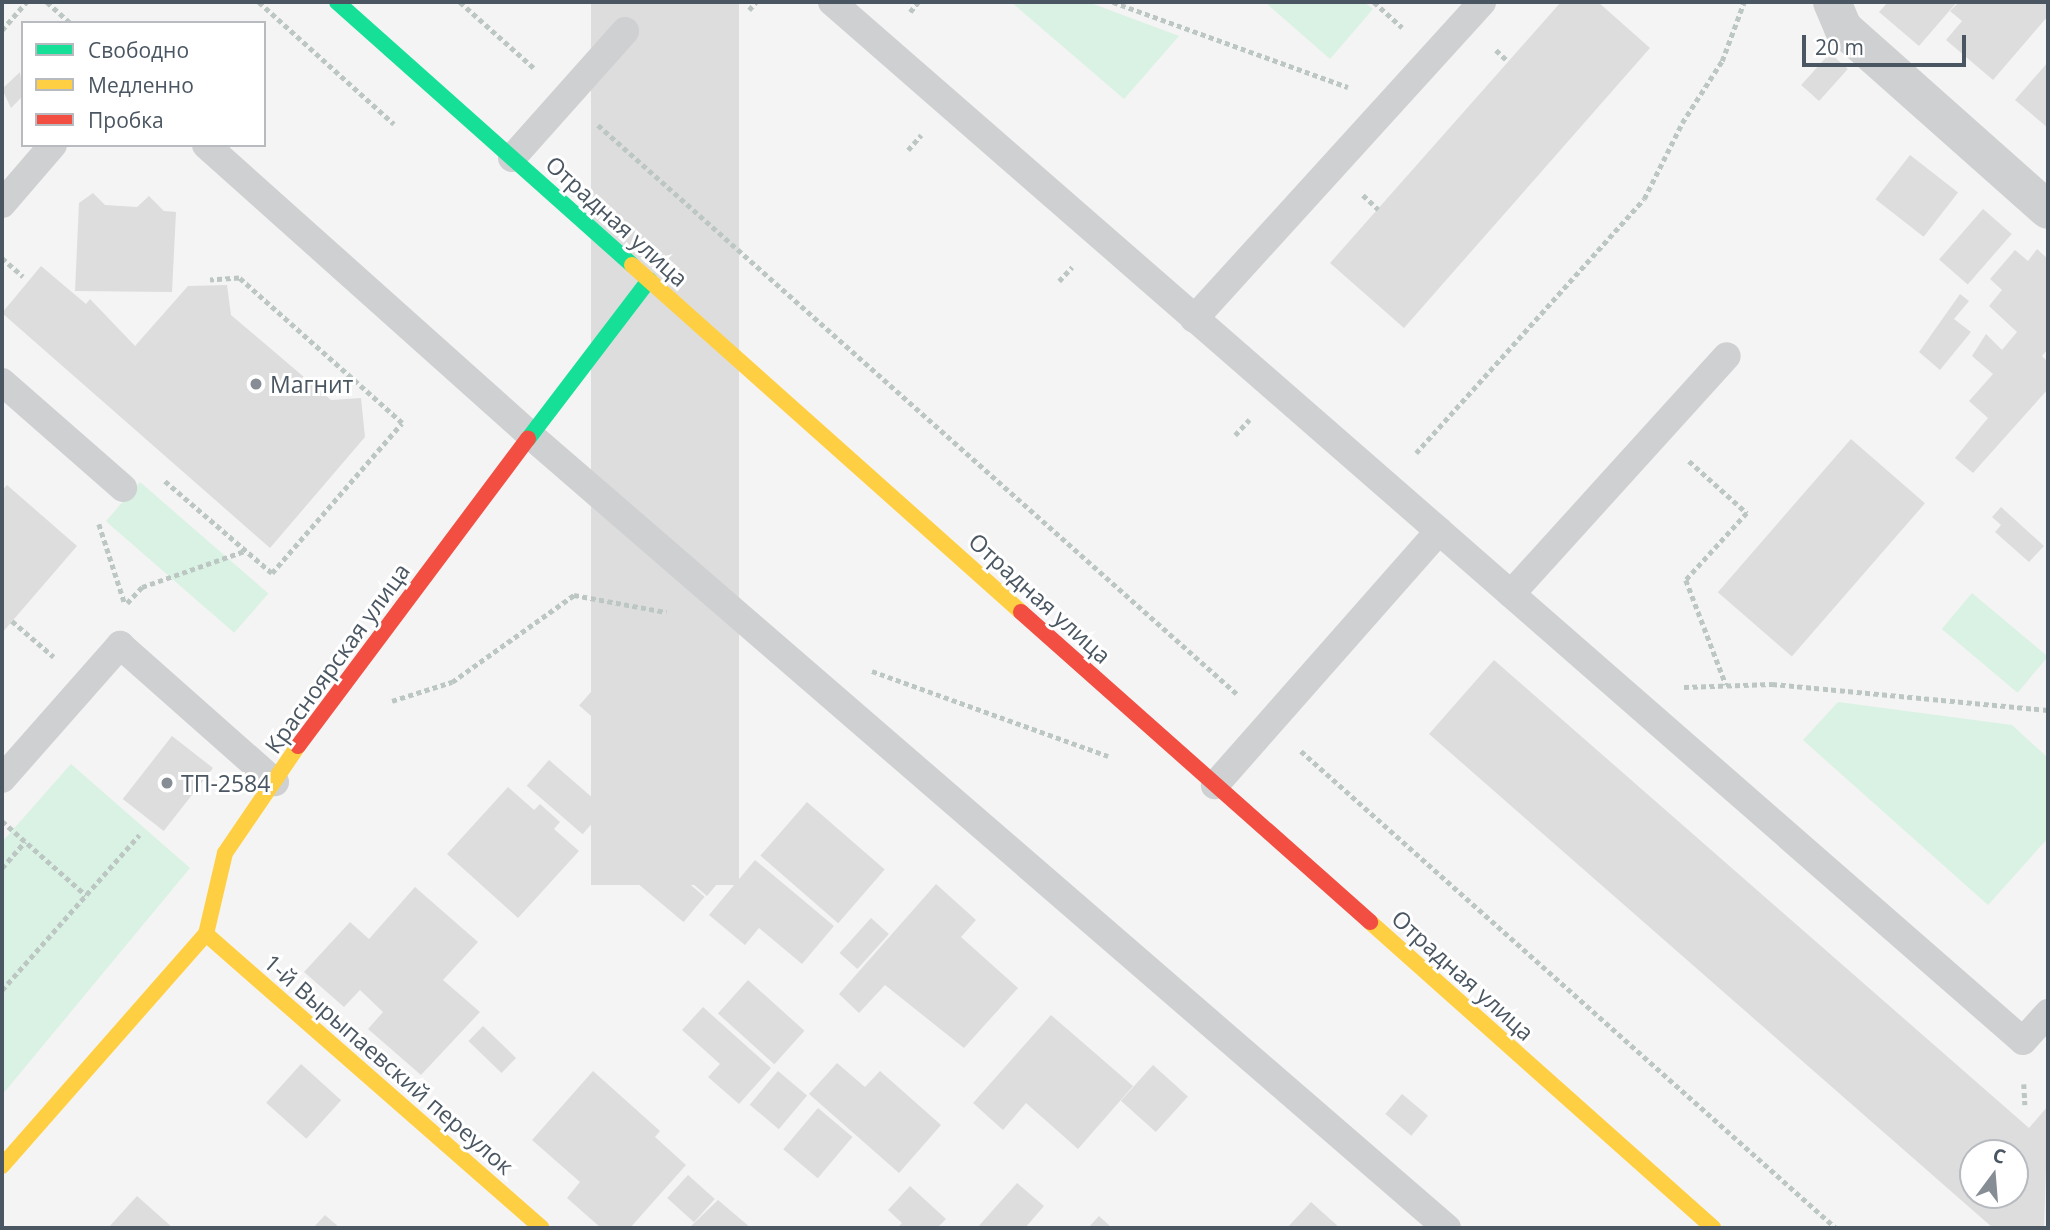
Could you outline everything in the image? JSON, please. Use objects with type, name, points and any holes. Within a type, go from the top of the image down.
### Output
[{"type":"street","name":"Отрадная улица","points":[[337,2],[1713,1228]]},
{"type":"street","points":[[1832,2],[1843,28],[2048,210]]},
{"type":"street","name":"Красноярская улица","points":[[2,1166],[206,934],[225,853],[325,706],[649,280]]},
{"type":"street","name":"1-й Вырыпаевский переулок","points":[[206,934],[542,1228]]},
{"type":"lane","points":[[832,2],[2023,1041],[2048,1013]]},
{"type":"lane","points":[[1194,319],[1482,2]]},
{"type":"lane","points":[[512,158],[625,31]]},
{"type":"lane","points":[[2,204],[51,147]]},
{"type":"lane","points":[[208,147],[531,436],[1447,1228]]},
{"type":"lane","points":[[1511,594],[1727,356]]},
{"type":"lane","points":[[2,382],[123,488]]},
{"type":"lane","points":[[1215,785],[1439,531]]},
{"type":"lane","points":[[2,779],[120,645],[275,782]]},
{"type":"path","points":[[2,30],[26,2]]},
{"type":"path","points":[[47,2],[68,21]]},
{"type":"path","points":[[259,2],[394,124]]},
{"type":"path","points":[[460,2],[1836,1228]]},
{"type":"path","points":[[749,10],[756,2]]},
{"type":"path","points":[[1113,2],[1391,102]]},
{"type":"path","points":[[1387,486],[1644,199],[1682,123],[1722,61],[1744,2]]},
{"type":"path","points":[[1357,189],[1378,209]]},
{"type":"path","points":[[2,258],[23,276]]},
{"type":"path","points":[[123,488],[145,464],[272,573],[402,423],[239,278],[210,280]]},
{"type":"path","points":[[1657,433],[1747,513],[1686,580],[1726,685]]},
{"type":"path","points":[[88,513],[98,521],[127,603]]},
{"type":"path","points":[[118,612],[142,587],[246,550]]},
{"type":"path","points":[[325,706],[379,706],[452,682],[574,595],[670,613]]},
{"type":"path","points":[[12,621],[59,662]]},
{"type":"path","points":[[868,670],[1111,757]]},
{"type":"path","points":[[1620,689],[1772,684],[2048,710]]},
{"type":"path","points":[[2,821],[86,895]]},
{"type":"path","points":[[2,990],[139,835]]},
{"type":"path","points":[[2,868],[25,842]]},
{"type":"path","points":[[2023,1072],[2025,1105]]},
{"type":"green space","points":[[1011,2],[1088,2],[1179,36],[1124,99]]},
{"type":"green space","points":[[1265,2],[1364,2],[1373,9],[1330,59]]},
{"type":"green space","points":[[140,482],[268,594],[234,633],[106,521]]},
{"type":"green space","points":[[1972,593],[2048,657],[2018,693],[1942,629]]},
{"type":"green space","points":[[1838,702],[2012,725],[2048,758],[2048,838],[1988,905],[1803,740]]},
{"type":"green space","points":[[71,764],[190,868],[2,1095],[2,842]]},
{"type":"building","points":[[591,2],[739,2],[739,885],[591,885]]},
{"type":"building","points":[[1561,2],[1598,2],[1650,48],[1404,328],[1330,263]]},
{"type":"building","points":[[1888,2],[1957,2],[1919,46],[1879,12]]},
{"type":"building","points":[[1959,2],[2048,2],[2048,16],[1993,80],[1946,40],[1962,21],[1950,11]]},
{"type":"building","points":[[1830,53],[1848,69],[1819,101],[1801,85]]},
{"type":"building","points":[[2048,62],[2048,128],[2015,100]]},
{"type":"building","points":[[20,72],[21,98],[11,108],[2,89]]},
{"type":"building","points":[[1910,155],[1958,193],[1924,237],[1876,199]]},
{"type":"building","points":[[93,193],[105,205],[137,207],[149,196],[164,211],[176,212],[172,292],[75,291],[79,203]]},
{"type":"building","points":[[1983,209],[2012,234],[1968,284],[1939,260]]},
{"type":"building","points":[[2037,249],[2048,259],[2048,349],[2042,356],[2048,362],[2048,389],[1973,473],[1955,458],[1988,418],[1969,401],[1993,374],[1972,356],[1986,334],[2002,350],[2017,332],[1989,306],[2002,290],[1990,279],[2015,250],[2028,261]]},
{"type":"building","points":[[41,266],[86,304],[90,299],[135,346],[188,286],[227,285],[231,315],[331,400],[361,398],[365,437],[270,548],[2,313]]},
{"type":"building","points":[[1960,294],[1969,301],[1954,319],[1971,332],[1940,370],[1919,352]]},
{"type":"building","points":[[1851,439],[1925,503],[1792,656],[1718,592]]},
{"type":"building","points":[[7,485],[77,546],[2,633],[2,491]]},
{"type":"building","points":[[2001,507],[2044,546],[2029,562],[1995,532],[2001,525],[1992,517]]},
{"type":"building","points":[[631,646],[700,706],[648,765],[579,706]]},
{"type":"building","points":[[1494,660],[2029,1128],[2048,1106],[2044,1228],[1993,1228],[1971,1209],[2029,1209],[2029,1139],[1959,1139],[1959,1198],[1429,734]]},
{"type":"building","name":"ТП-2584","points":[[172,736],[213,768],[164,831],[123,799]]},
{"type":"building","points":[[549,760],[605,809],[583,834],[527,786]]},
{"type":"building","points":[[650,783],[729,851],[718,864],[727,872],[707,896],[618,820]]},
{"type":"building","points":[[508,787],[534,810],[540,804],[560,822],[554,829],[579,851],[518,918],[447,854]]},
{"type":"building","points":[[807,802],[885,870],[838,923],[760,856]]},
{"type":"building","points":[[661,860],[705,897],[683,922],[640,885]]},
{"type":"building","points":[[755,860],[834,926],[802,964],[759,928],[745,945],[709,915]]},
{"type":"building","points":[[936,884],[976,920],[961,937],[1018,988],[964,1048],[885,985],[859,1013],[839,994]]},
{"type":"building","points":[[415,887],[478,942],[443,980],[480,1012],[421,1075],[368,1029],[383,1012],[360,990],[344,1007],[304,972],[350,922],[369,939]]},
{"type":"building","points":[[871,918],[889,934],[857,969],[840,953]]},
{"type":"building","points":[[748,980],[804,1031],[774,1064],[718,1013]]},
{"type":"building","points":[[703,1007],[771,1068],[739,1104],[708,1077],[720,1064],[682,1030]]},
{"type":"building","points":[[1051,1015],[1133,1086],[1078,1149],[1026,1103],[1003,1130],[973,1103]]},
{"type":"building","points":[[483,1026],[516,1058],[502,1073],[468,1041]]},
{"type":"building","points":[[837,1063],[865,1087],[880,1071],[941,1125],[899,1173],[809,1094]]},
{"type":"building","points":[[301,1064],[341,1100],[306,1139],[266,1103]]},
{"type":"building","points":[[1153,1065],[1188,1096],[1156,1132],[1121,1101]]},
{"type":"building","points":[[593,1071],[660,1131],[655,1137],[686,1165],[630,1228],[601,1228],[567,1198],[580,1182],[532,1140]]},
{"type":"building","points":[[778,1071],[807,1095],[779,1129],[750,1105]]},
{"type":"building","points":[[1402,1094],[1428,1116],[1411,1136],[1385,1114]]},
{"type":"building","points":[[818,1108],[852,1137],[818,1178],[783,1149]]},
{"type":"building","points":[[688,1175],[715,1199],[694,1222],[667,1198]]},
{"type":"building","points":[[1017,1183],[1044,1206],[1025,1228],[977,1228]]},
{"type":"building","points":[[910,1186],[946,1219],[937,1228],[897,1228],[902,1223],[888,1210]]},
{"type":"building","points":[[137,1196],[173,1228],[108,1228]]},
{"type":"building","points":[[718,1200],[751,1228],[689,1228]]},
{"type":"building","points":[[1311,1202],[1340,1228],[1287,1228]]},
{"type":"building","points":[[325,1215],[340,1228],[313,1228]]},
{"type":"building","points":[[1099,1216],[1112,1228],[1088,1228]]},
{"type":"traffic: fast","points":[[337,2],[632,265]]},
{"type":"traffic: fast","points":[[528,439],[649,280]]},
{"type":"traffic: slow","points":[[632,265],[1021,612]]},
{"type":"traffic: slow","points":[[2,1166],[206,934],[225,853],[298,746]]},
{"type":"traffic: slow","points":[[1370,922],[1713,1228]]},
{"type":"traffic: slow","points":[[206,934],[542,1228]]},
{"type":"traffic: jam","points":[[298,746],[528,439]]},
{"type":"traffic: jam","points":[[1021,612],[1370,922]]},
{"type":"place","name":"Магнит","points":[[256,384]]},
{"type":"place","name":"ТП-2584","points":[[167,783]]}]
